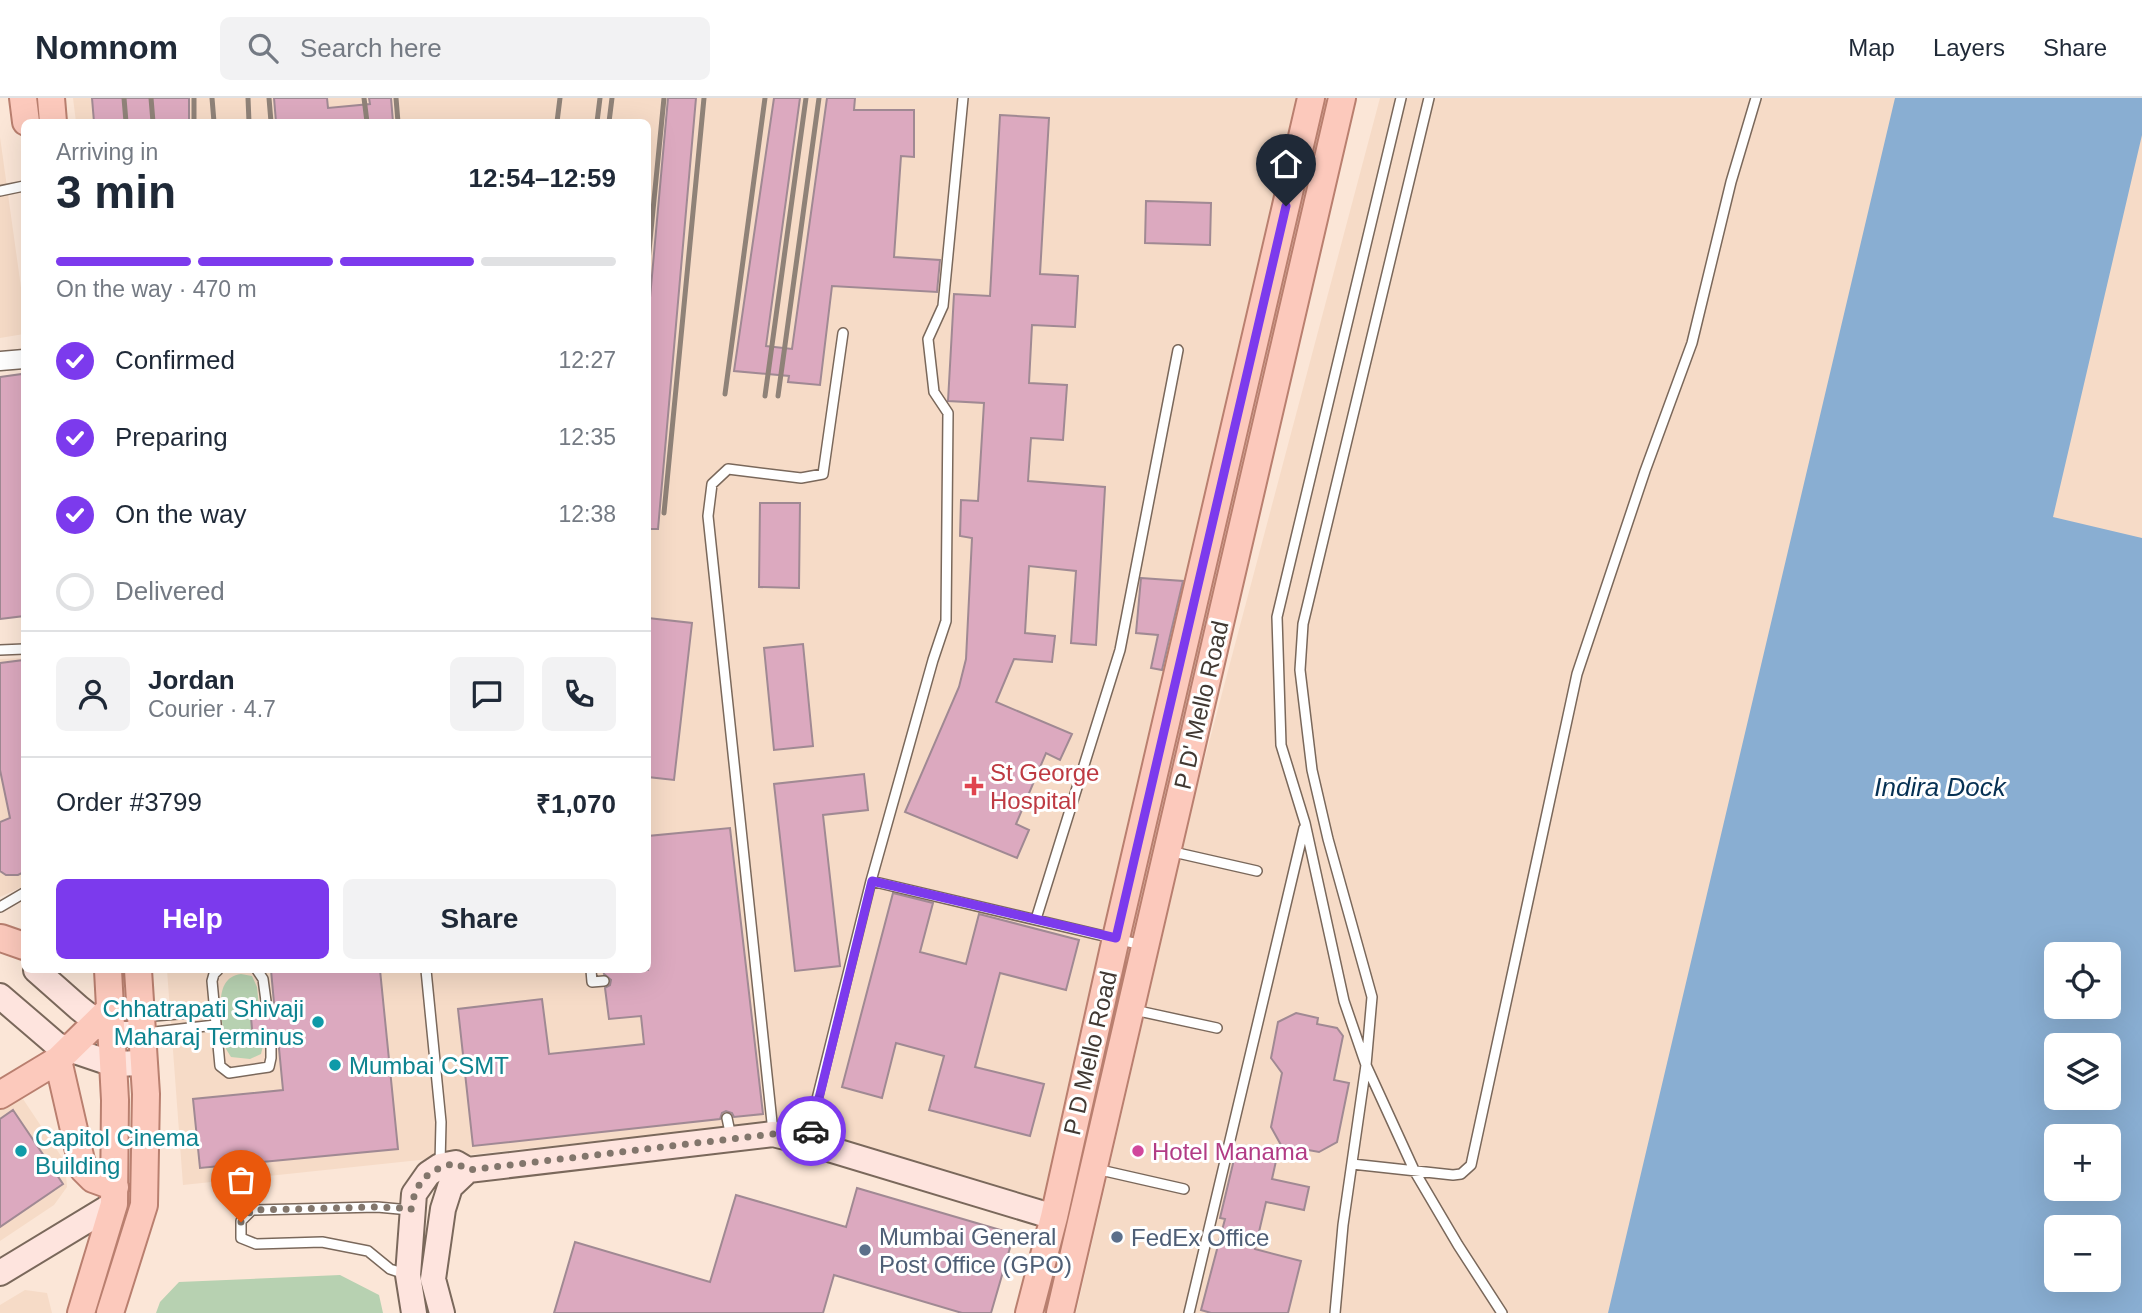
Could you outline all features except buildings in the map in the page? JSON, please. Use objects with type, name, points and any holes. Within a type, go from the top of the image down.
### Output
[{"type":"main road","points":[[23,98],[26,119]]},
{"type":"main road","points":[[51,98],[53,119]]},
{"type":"main road","name":"P D Mello Road","points":[[1029,1313],[1054,1217],[1311,98]]},
{"type":"main road","name":"P D' Mello Road","points":[[1060,1313],[1342,98]]},
{"type":"main road","points":[[9,940],[21,955]]},
{"type":"main road","points":[[40,973],[106,1022],[141,1026]]},
{"type":"main road","points":[[81,1313],[114,1195],[113,1064],[106,1022],[108,973]]},
{"type":"main road","points":[[110,1313],[144,1205],[146,1094],[138,973]]},
{"type":"main road","points":[[0,996],[64,1055],[113,1064],[142,1063]]},
{"type":"main road","points":[[0,1096],[64,1055],[106,1022]]},
{"type":"main road","points":[[64,1055],[83,1169],[114,1195]]},
{"type":"main road","points":[[442,1313],[433,1279],[443,1209],[450,1187],[468,1170],[730,1128],[773,1134],[809,1143],[1054,1217]]},
{"type":"main road","points":[[414,1313],[408,1275],[414,1194],[428,1174],[440,1166],[456,1163],[468,1170]]},
{"type":"main road","points":[[0,1273],[114,1195]]},
{"type":"street","points":[[0,362],[21,359]]},
{"type":"lane","points":[[809,1143],[816,1103],[872,881],[946,621],[948,413],[934,392],[928,339],[943,306],[962,98]]},
{"type":"lane","points":[[1401,98],[1277,617],[1281,745],[1305,823],[1338,979],[1366,1065],[1415,1172],[1502,1313]]},
{"type":"lane","points":[[1335,1313],[1372,997],[1328,839],[1312,770],[1300,670],[1303,624],[1429,98]]},
{"type":"lane","points":[[1352,1164],[1415,1172],[1461,1174],[1471,1166],[1577,674],[1645,471],[1692,342],[1731,182],[1756,98]]},
{"type":"lane","points":[[0,191],[21,187]]},
{"type":"lane","points":[[773,1134],[708,516],[712,484],[728,469],[801,478],[823,474],[843,333]]},
{"type":"lane","points":[[1036,919],[1120,650],[1178,350]]},
{"type":"lane","points":[[0,650],[21,649]]},
{"type":"lane","points":[[1189,1313],[1305,823]]},
{"type":"lane","points":[[1167,850],[1257,871]]},
{"type":"lane","points":[[872,881],[1145,946]]},
{"type":"lane","points":[[0,907],[21,895]]},
{"type":"lane","points":[[215,973],[212,981],[218,1062],[223,1071],[229,1073],[269,1067],[271,1041]]},
{"type":"lane","points":[[259,973],[263,979],[266,1001]]},
{"type":"lane","points":[[426,973],[441,1122],[440,1166]]},
{"type":"lane","points":[[591,973],[592,982],[604,981]]},
{"type":"lane","points":[[1132,1010],[1217,1028]]},
{"type":"lane","points":[[141,1026],[214,1011]]},
{"type":"lane","points":[[141,1026],[215,1025]]},
{"type":"lane","points":[[1094,1168],[1184,1189]]},
{"type":"lane","points":[[411,1210],[377,1207],[252,1210],[241,1222],[241,1238],[256,1244],[322,1242],[368,1251],[390,1269],[433,1279]]},
{"type":"shaded area","name":"St George Hospital","points":[[73,98],[1299,98],[1050,1201],[778,1122],[183,1185],[167,973],[651,973],[651,119],[76,119]]},
{"type":"shaded area","points":[[1380,98],[2142,98],[2142,1313],[1076,1313],[1194,799]]},
{"type":"shaded area","points":[[0,137],[21,288],[21,334],[0,338]]},
{"type":"shaded area","points":[[21,658],[21,887],[0,897],[0,659]]},
{"type":"shaded area","name":"Capitol Cinema Building","points":[[23,1099],[65,1162],[67,1187],[54,1205],[0,1241],[0,1110]]},
{"type":"shaded area","points":[[25,1290],[47,1293],[52,1313],[0,1313],[0,1305]]},
{"type":"green space","points":[[241,974],[252,976],[257,987],[263,1046],[261,1054],[250,1059],[231,1057],[226,1049],[221,1016],[225,984],[231,977]]},
{"type":"green space","points":[[340,1275],[379,1295],[383,1313],[156,1313],[160,1302],[179,1282]]},
{"type":"water","name":"Indira Dock","points":[[1895,98],[2142,98],[2142,135],[2053,517],[2142,538],[2142,1313],[1608,1313]]},
{"type":"railway","points":[[124,98],[126,119]]},
{"type":"railway","points":[[151,98],[153,119]]},
{"type":"railway","points":[[194,98],[194,119]]},
{"type":"railway","points":[[212,98],[214,119]]},
{"type":"railway","points":[[248,98],[249,119]]},
{"type":"railway","points":[[269,98],[271,119]]},
{"type":"railway","points":[[364,98],[367,119]]},
{"type":"railway","points":[[396,98],[398,119]]},
{"type":"railway","points":[[557,119],[560,98]]},
{"type":"railway","points":[[597,119],[600,98]]},
{"type":"railway","points":[[609,119],[612,98]]},
{"type":"railway","points":[[651,230],[664,98]]},
{"type":"railway","points":[[664,513],[704,98]]},
{"type":"railway","points":[[725,394],[765,98]]},
{"type":"railway","points":[[765,396],[806,98]]},
{"type":"railway","points":[[778,396],[819,98]]},
{"type":"way so far","points":[[241,1222],[252,1210],[377,1207],[411,1210],[414,1194],[428,1174],[440,1166],[456,1163],[468,1170],[773,1134],[809,1143],[811,1131]]},
{"type":"place","name":"St George Hospital","points":[[974,786]]},
{"type":"place","name":"Chhatrapati Shivaji Maharaj Terminus","points":[[318,1022]]},
{"type":"place","name":"Mumbai CSMT","points":[[335,1065]]},
{"type":"place","name":"Capitol Cinema Building","points":[[21,1151]]},
{"type":"place","name":"Hotel Manama","points":[[1138,1151]]},
{"type":"place","name":"FedEx Office","points":[[1117,1237]]},
{"type":"place","name":"Mumbai General Post Office (GPO)","points":[[865,1250]]},
{"type":"route","points":[[811,1131],[872,881],[1116,938],[1286,206]]}]
